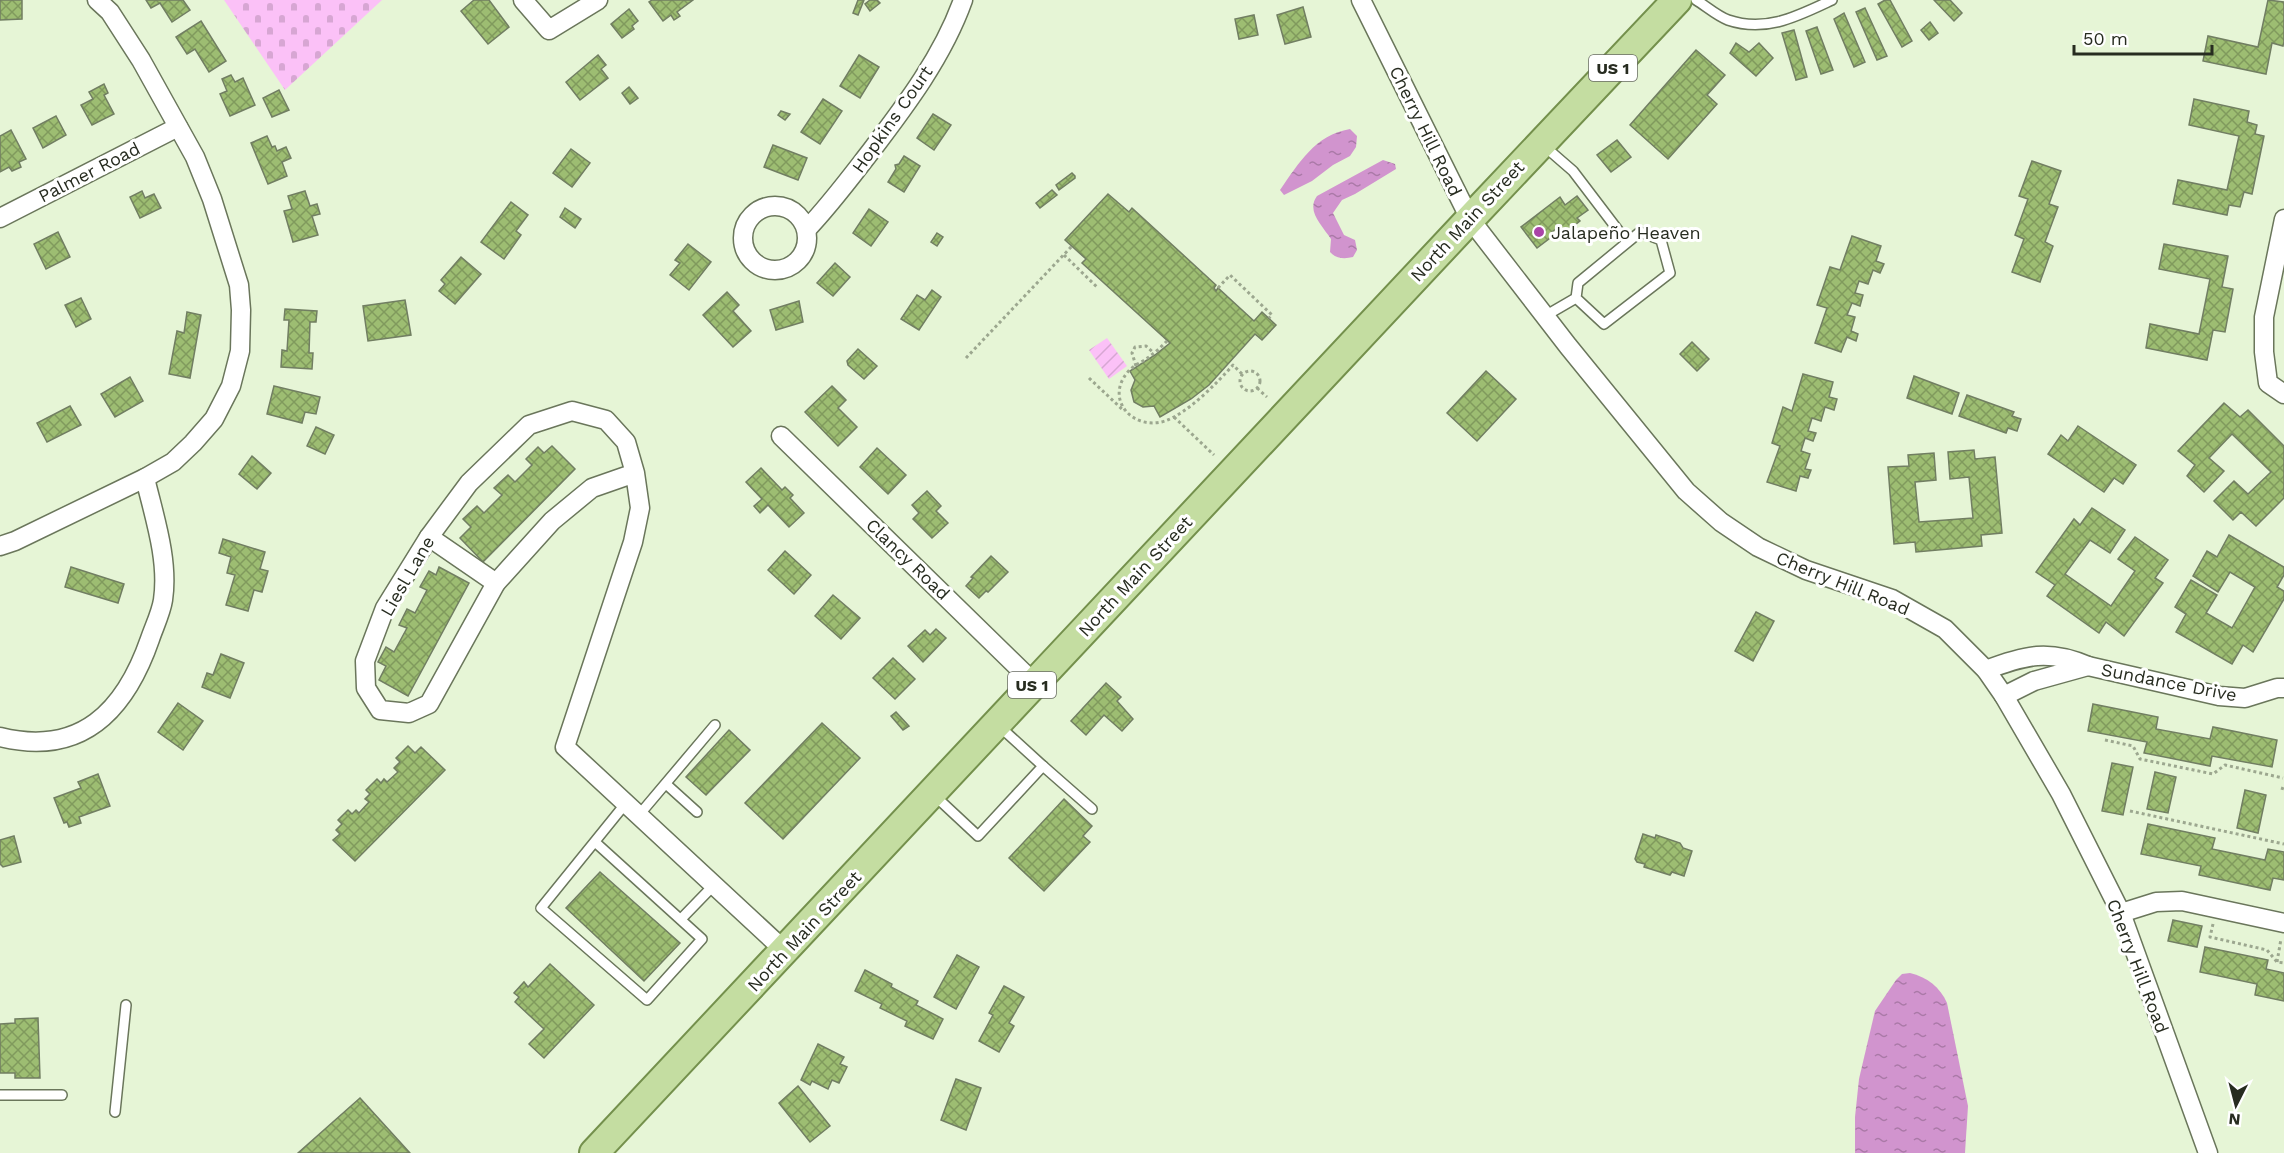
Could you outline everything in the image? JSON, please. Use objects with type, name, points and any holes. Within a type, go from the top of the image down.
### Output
[{"type":"main road","name":"North Main Street","points":[[594,1153],[1677,0]]},
{"type":"street","points":[[0,546],[15,541],[145,478],[173,462],[214,419],[231,386],[240,351],[239,285],[212,199],[195,157],[141,60],[110,12],[97,0]]},
{"type":"street","points":[[523,0],[549,30],[598,0]]},
{"type":"street","name":"Hopkins Court","points":[[807,229],[828,207],[897,117],[949,34],[963,0]]},
{"type":"street","name":"Cherry Hill Road","points":[[1361,0],[1470,219],[1686,491],[1721,522],[1768,552],[1806,570],[1892,599],[1945,629],[1986,670],[2004,696],[2061,794],[2121,913],[2208,1153]]},
{"type":"street","name":"Palmer Road","points":[[0,218],[178,127]]},
{"type":"street","points":[[2284,219],[2264,317],[2264,352],[2268,383],[2284,394]]},
{"type":"street","name":"Liesl Lane","points":[[635,472],[592,488],[552,521],[496,583],[429,704],[410,713],[380,710],[366,688],[365,661],[386,608],[429,537],[469,483],[529,425],[572,411],[606,420],[626,442],[635,472],[640,508],[633,542],[565,747],[785,951]]},
{"type":"street","name":"Clancy Road","points":[[781,436],[1034,683]]},
{"type":"street","points":[[0,737],[32,742],[54,740],[77,733],[94,725],[109,714],[134,680],[163,601],[164,578],[161,548],[145,478]]},
{"type":"street","points":[[429,537],[496,583]]},
{"type":"street","name":"Sundance Drive","points":[[1986,670],[2021,657],[2046,654],[2219,696],[2245,698],[2284,688]]},
{"type":"street","name":"Sundance Drive","points":[[2004,696],[2042,678],[2088,666]]},
{"type":"street","points":[[2121,913],[2156,902],[2182,901],[2284,923]]},
{"type":"lane","points":[[1696,0],[1727,20],[1757,25],[1786,21],[1832,0]]},
{"type":"lane","points":[[1541,143],[1573,171],[1627,243]]},
{"type":"lane","points":[[1640,232],[1661,240],[1670,273],[1604,324],[1576,298],[1578,283],[1640,232]]},
{"type":"lane","points":[[1545,316],[1576,298]]},
{"type":"lane","points":[[997,724],[1092,809]]},
{"type":"lane","points":[[595,842],[702,939],[647,1000],[541,908],[595,842],[666,783],[715,725]]},
{"type":"lane","points":[[932,793],[978,836],[1043,766]]},
{"type":"lane","points":[[666,783],[697,812]]},
{"type":"lane","points":[[681,920],[714,885]]},
{"type":"lane","points":[[115,1112],[126,1005]]},
{"type":"lane","points":[[0,1095],[62,1095]]},
{"type":"path","points":[[966,358],[1072,246]]},
{"type":"path","points":[[1064,255],[1098,288]]},
{"type":"path","points":[[1218,288],[1230,275],[1272,315],[1269,318]]},
{"type":"path","points":[[1128,414],[1122,404],[1121,384],[1126,374],[1167,341]]},
{"type":"path","points":[[1136,366],[1132,357],[1135,347],[1146,346],[1154,352]]},
{"type":"path","points":[[1089,378],[1128,414],[1138,421],[1150,423],[1173,417],[1211,388],[1233,365],[1242,374]]},
{"type":"path","points":[[1248,370],[1257,373],[1260,382],[1257,388],[1251,391],[1244,390],[1239,384],[1242,374],[1248,370]]},
{"type":"path","points":[[1257,388],[1267,398]]},
{"type":"path","points":[[1173,417],[1214,455]]},
{"type":"path","points":[[2105,740],[2133,746],[2140,759],[2213,774],[2225,765],[2283,778]]},
{"type":"path","points":[[2130,812],[2284,844]]},
{"type":"path","points":[[2215,908],[2210,937],[2266,950],[2277,962],[2284,963]]},
{"type":"green space","points":[[224,0],[382,0],[285,90]]},
{"type":"green space","points":[[1107,338],[1127,366],[1109,379],[1089,350]]},
{"type":"water","points":[[1350,129],[1357,136],[1356,147],[1350,156],[1333,165],[1312,181],[1284,195],[1280,190],[1317,144],[1338,132]]},
{"type":"water","points":[[1383,160],[1395,164],[1396,169],[1342,200],[1333,213],[1344,235],[1355,240],[1357,250],[1353,257],[1335,256],[1330,252],[1331,239],[1314,213],[1313,207],[1317,196]]},
{"type":"water","points":[[1910,973],[1932,984],[1941,992],[1947,1003],[1968,1106],[1965,1153],[1855,1153],[1855,1117],[1859,1079],[1875,1011],[1896,980],[1902,974]]},
{"type":"building","points":[[0,0],[22,0],[22,19],[0,20]]},
{"type":"building","points":[[146,0],[183,0],[190,10],[172,22],[160,3],[151,8]]},
{"type":"building","points":[[474,0],[489,0],[509,27],[488,44],[461,11]]},
{"type":"building","points":[[652,0],[693,0],[677,12],[680,16],[674,20],[671,15],[663,21],[649,2]]},
{"type":"building","points":[[858,0],[864,0],[858,15],[853,13]]},
{"type":"building","points":[[870,0],[877,0],[880,3],[870,11],[865,4]]},
{"type":"building","points":[[1890,0],[1912,41],[1902,47],[1878,4]]},
{"type":"building","points":[[1934,0],[1950,0],[1962,13],[1954,21]]},
{"type":"building","points":[[2268,0],[2284,2],[2284,42],[2283,46],[2272,43],[2266,74],[2203,61],[2208,36],[2258,47]]},
{"type":"building","points":[[1303,7],[1311,37],[1285,44],[1277,15]]},
{"type":"building","points":[[1865,8],[1887,56],[1877,60],[1856,12]]},
{"type":"building","points":[[629,9],[638,21],[632,26],[634,29],[622,38],[611,24]]},
{"type":"building","points":[[1844,13],[1865,62],[1854,67],[1834,19]]},
{"type":"building","points":[[1254,15],[1258,35],[1239,39],[1235,19]]},
{"type":"building","points":[[201,21],[226,61],[209,72],[195,49],[187,54],[176,37]]},
{"type":"building","points":[[1930,22],[1938,33],[1929,40],[1921,30]]},
{"type":"building","points":[[1817,27],[1833,70],[1821,74],[1806,31]]},
{"type":"building","points":[[1794,30],[1807,77],[1796,80],[1782,33]]},
{"type":"building","points":[[1736,43],[1749,52],[1759,43],[1773,58],[1756,76],[1730,53]]},
{"type":"building","points":[[1696,50],[1725,75],[1707,95],[1717,104],[1668,159],[1630,125]]},
{"type":"building","points":[[598,55],[606,65],[601,69],[608,78],[580,100],[566,82]]},
{"type":"building","points":[[859,55],[879,67],[860,98],[840,86]]},
{"type":"building","points":[[231,75],[235,82],[243,78],[255,105],[230,116],[220,94],[227,91],[222,79]]},
{"type":"building","points":[[104,84],[108,93],[104,95],[114,114],[92,125],[81,105],[93,99],[89,92]]},
{"type":"building","points":[[629,87],[638,98],[630,104],[622,93]]},
{"type":"building","points":[[279,90],[289,110],[272,117],[263,98]]},
{"type":"building","points":[[823,99],[842,111],[820,144],[801,132]]},
{"type":"building","points":[[2194,99],[2249,111],[2247,122],[2257,125],[2255,134],[2264,136],[2252,194],[2244,192],[2240,207],[2229,205],[2227,215],[2173,204],[2178,180],[2227,190],[2239,136],[2189,125]]},
{"type":"building","points":[[781,111],[790,114],[785,120],[778,115]]},
{"type":"building","points":[[933,114],[951,125],[934,150],[917,138]]},
{"type":"building","points":[[56,116],[66,135],[43,148],[33,128]]},
{"type":"building","points":[[11,130],[26,159],[19,162],[21,167],[12,171],[9,167],[0,172],[0,136]]},
{"type":"building","points":[[267,136],[272,147],[275,146],[277,151],[286,147],[291,158],[282,162],[287,176],[268,184],[251,143]]},
{"type":"building","points":[[1617,140],[1631,157],[1611,172],[1597,155]]},
{"type":"building","points":[[773,145],[807,158],[798,180],[764,167]]},
{"type":"building","points":[[571,149],[590,163],[572,187],[553,173]]},
{"type":"building","points":[[904,156],[920,166],[904,192],[888,182],[896,169],[895,165],[899,164]]},
{"type":"building","points":[[2032,161],[2061,171],[2049,204],[2058,207],[2045,242],[2053,246],[2040,282],[2012,272],[2024,239],[2015,235],[2028,199],[2019,196]]},
{"type":"building","points":[[1072,173],[1075,178],[1059,190],[1056,185]]},
{"type":"building","points":[[1052,190],[1057,195],[1040,208],[1036,203]]},
{"type":"building","points":[[142,191],[145,198],[154,194],[161,208],[140,218],[130,197]]},
{"type":"building","points":[[305,191],[310,206],[317,204],[320,214],[312,216],[318,235],[293,242],[284,211],[292,209],[288,196]]},
{"type":"building","points":[[1108,194],[1129,212],[1132,208],[1216,285],[1214,288],[1216,291],[1218,288],[1254,321],[1262,312],[1276,325],[1262,340],[1255,334],[1209,385],[1191,399],[1160,417],[1154,406],[1143,407],[1134,402],[1131,390],[1135,380],[1130,371],[1170,343],[1082,263],[1086,259],[1065,240]]},
{"type":"building","points":[[1577,196],[1588,210],[1577,218],[1580,221],[1565,233],[1560,226],[1552,232],[1554,235],[1537,248],[1521,227],[1560,197],[1565,205]]},
{"type":"building","points":[[511,202],[528,215],[516,231],[521,235],[504,259],[481,242]]},
{"type":"building","points":[[565,208],[581,219],[575,228],[560,217]]},
{"type":"building","points":[[869,209],[888,222],[871,246],[853,233]]},
{"type":"building","points":[[58,232],[70,257],[46,269],[34,244]]},
{"type":"building","points":[[937,233],[943,237],[937,246],[931,242]]},
{"type":"building","points":[[1852,236],[1881,246],[1876,261],[1884,264],[1880,273],[1873,270],[1868,284],[1859,281],[1855,293],[1863,295],[1860,306],[1852,303],[1847,315],[1855,317],[1851,331],[1858,334],[1856,341],[1847,337],[1841,352],[1815,343],[1827,308],[1817,305],[1830,267],[1840,270]]},
{"type":"building","points":[[688,244],[711,262],[689,290],[670,275],[680,263],[675,260]]},
{"type":"building","points":[[2164,244],[2228,256],[2222,287],[2233,289],[2225,332],[2213,330],[2207,360],[2146,348],[2150,324],[2199,334],[2210,279],[2159,269]]},
{"type":"building","points":[[461,257],[481,274],[455,304],[439,291],[445,284],[441,280]]},
{"type":"building","points":[[835,263],[850,277],[833,296],[817,283]]},
{"type":"building","points":[[932,290],[941,297],[919,330],[901,319],[917,295],[925,300]]},
{"type":"building","points":[[727,292],[739,305],[733,311],[751,331],[733,347],[703,315]]},
{"type":"building","points":[[81,298],[91,319],[76,327],[65,305]]},
{"type":"building","points":[[405,300],[411,335],[368,341],[363,306]]},
{"type":"building","points":[[799,301],[803,322],[776,330],[770,310]]},
{"type":"building","points":[[285,309],[317,311],[316,322],[310,322],[309,353],[313,353],[312,369],[281,367],[282,350],[287,351],[289,320],[284,320]]},
{"type":"building","points":[[187,312],[201,315],[190,378],[169,374],[177,331],[184,333]]},
{"type":"building","points":[[1692,342],[1709,359],[1697,371],[1680,354]]},
{"type":"building","points":[[858,349],[877,366],[864,379],[848,365],[847,361]]},
{"type":"building","points":[[1486,371],[1516,399],[1477,441],[1447,413]]},
{"type":"building","points":[[1803,374],[1833,382],[1829,397],[1837,399],[1834,410],[1825,407],[1821,421],[1812,418],[1808,431],[1816,433],[1813,441],[1805,438],[1801,451],[1810,454],[1805,469],[1811,470],[1808,478],[1800,476],[1796,491],[1767,482],[1780,446],[1772,443],[1783,407],[1792,411]]},
{"type":"building","points":[[1914,376],[1959,393],[1952,414],[1907,398]]},
{"type":"building","points":[[130,377],[143,401],[115,417],[101,394]]},
{"type":"building","points":[[274,386],[320,397],[316,414],[305,412],[302,423],[267,414]]},
{"type":"building","points":[[832,386],[846,400],[838,408],[857,427],[838,446],[805,412]]},
{"type":"building","points":[[1967,395],[2014,412],[2012,416],[2021,419],[2017,431],[2008,428],[2006,433],[1959,416]]},
{"type":"building","points":[[2224,403],[2240,417],[2248,410],[2284,446],[2284,498],[2256,526],[2241,512],[2233,520],[2214,501],[2234,481],[2248,494],[2271,472],[2232,434],[2209,458],[2224,471],[2204,492],[2187,476],[2195,465],[2178,451]]},
{"type":"building","points":[[70,406],[81,425],[47,442],[37,423]]},
{"type":"building","points":[[2078,426],[2136,465],[2123,484],[2114,478],[2104,492],[2048,454],[2061,435],[2068,441]]},
{"type":"building","points":[[316,427],[334,435],[325,454],[307,446]]},
{"type":"building","points":[[552,446],[575,469],[483,562],[460,538],[471,527],[463,519],[477,506],[484,513],[502,495],[494,488],[508,475],[515,482],[532,465],[526,459],[538,447],[544,453]]},
{"type":"building","points":[[877,448],[906,475],[888,494],[860,467]]},
{"type":"building","points":[[1974,450],[1975,459],[1995,457],[2002,533],[1981,535],[1982,546],[1916,552],[1915,542],[1894,544],[1888,467],[1909,466],[1908,455],[1934,453],[1936,480],[1915,482],[1919,522],[1973,518],[1969,477],[1950,479],[1948,452]]},
{"type":"building","points":[[252,456],[271,473],[257,489],[239,474]]},
{"type":"building","points":[[761,468],[782,490],[785,487],[793,495],[790,498],[804,513],[789,527],[768,505],[760,513],[754,506],[762,499],[746,482]]},
{"type":"building","points":[[927,491],[941,506],[936,511],[948,523],[932,538],[913,519],[919,513],[912,505]]},
{"type":"building","points":[[2092,508],[2125,530],[2110,553],[2090,540],[2065,574],[2111,606],[2135,571],[2118,559],[2135,537],[2168,560],[2155,578],[2163,583],[2124,636],[2106,622],[2099,633],[2047,596],[2055,585],[2036,572],[2074,519],[2080,525]]},
{"type":"building","points":[[2229,535],[2284,567],[2284,575],[2277,587],[2284,591],[2284,599],[2253,652],[2243,645],[2232,664],[2176,632],[2186,614],[2175,607],[2191,580],[2217,595],[2206,613],[2232,628],[2255,587],[2230,572],[2218,592],[2193,576],[2207,551],[2217,557]]},
{"type":"building","points":[[223,539],[265,552],[260,569],[268,571],[262,592],[254,590],[248,611],[226,605],[235,575],[227,573],[231,557],[219,553]]},
{"type":"building","points":[[785,551],[811,575],[794,594],[768,570]]},
{"type":"building","points":[[991,556],[1008,572],[979,598],[966,586],[973,578],[971,577]]},
{"type":"building","points":[[71,567],[124,584],[118,603],[65,587]]},
{"type":"building","points":[[439,567],[469,583],[408,696],[379,680],[386,666],[378,662],[386,647],[394,652],[407,628],[399,625],[407,609],[415,613],[427,590],[420,587],[429,571],[436,575]]},
{"type":"building","points":[[833,595],[860,618],[841,639],[815,616]]},
{"type":"building","points":[[1756,612],[1774,621],[1753,661],[1735,651]]},
{"type":"building","points":[[936,629],[946,638],[923,662],[908,646],[925,630],[930,635]]},
{"type":"building","points":[[221,654],[244,663],[230,698],[202,687],[207,673],[213,675]]},
{"type":"building","points":[[893,658],[915,679],[895,699],[873,678]]},
{"type":"building","points":[[1106,683],[1121,697],[1117,701],[1133,719],[1122,731],[1104,715],[1086,735],[1071,721]]},
{"type":"building","points":[[178,703],[203,721],[183,750],[158,732]]},
{"type":"building","points":[[2093,704],[2158,717],[2156,729],[2210,739],[2213,727],[2277,740],[2272,767],[2212,756],[2210,766],[2144,753],[2147,742],[2088,731]]},
{"type":"building","points":[[896,712],[909,726],[903,730],[891,716]]},
{"type":"building","points":[[822,723],[860,758],[783,839],[745,803]]},
{"type":"building","points":[[729,730],[750,750],[706,795],[686,777]]},
{"type":"building","points":[[408,746],[415,753],[421,747],[445,770],[355,861],[333,840],[340,834],[336,830],[342,824],[338,820],[348,810],[352,814],[356,810],[359,813],[369,802],[365,799],[370,794],[366,790],[377,779],[381,783],[384,779],[387,782],[398,772],[394,768],[400,762],[396,758]]},
{"type":"building","points":[[2112,763],[2133,767],[2123,815],[2102,811]]},
{"type":"building","points":[[2155,772],[2176,777],[2168,813],[2147,809]]},
{"type":"building","points":[[98,774],[110,806],[79,817],[81,823],[69,827],[67,822],[64,823],[54,798],[81,788],[78,782]]},
{"type":"building","points":[[2245,790],[2266,795],[2258,833],[2237,828]]},
{"type":"building","points":[[1064,799],[1092,826],[1083,836],[1090,842],[1044,891],[1009,858]]},
{"type":"building","points":[[2148,824],[2215,838],[2212,849],[2265,860],[2268,849],[2284,852],[2284,880],[2273,878],[2270,890],[2199,875],[2201,866],[2141,854]]},
{"type":"building","points":[[1643,834],[1655,838],[1656,835],[1680,843],[1683,848],[1692,851],[1684,876],[1672,872],[1670,875],[1644,867],[1645,864],[1637,862],[1635,859]]},
{"type":"building","points":[[14,836],[21,862],[3,867],[0,864],[0,840]]},
{"type":"building","points":[[600,872],[680,943],[644,981],[566,908]]},
{"type":"building","points":[[2173,920],[2202,926],[2197,947],[2168,941]]},
{"type":"building","points":[[2205,947],[2268,960],[2266,969],[2284,973],[2284,1001],[2255,995],[2257,984],[2200,972]]},
{"type":"building","points":[[957,955],[979,967],[956,1009],[934,997]]},
{"type":"building","points":[[550,964],[594,1005],[544,1058],[529,1044],[544,1029],[515,1002],[519,997],[514,993],[524,982],[528,987]]},
{"type":"building","points":[[865,970],[918,1001],[916,1005],[943,1019],[933,1039],[905,1026],[907,1021],[880,1008],[882,1004],[855,991]]},
{"type":"building","points":[[1004,986],[1024,997],[1009,1023],[1014,1026],[999,1052],[979,1041],[993,1015],[989,1013]]},
{"type":"building","points":[[38,1018],[40,1078],[15,1078],[15,1073],[0,1073],[0,1024],[15,1023],[15,1019]]},
{"type":"building","points":[[818,1044],[844,1057],[840,1064],[847,1067],[839,1083],[832,1080],[828,1089],[812,1081],[810,1085],[801,1080]]},
{"type":"building","points":[[956,1079],[981,1088],[966,1130],[941,1120]]},
{"type":"building","points":[[798,1086],[830,1126],[810,1142],[779,1103]]},
{"type":"building","points":[[360,1098],[410,1153],[298,1153]]},
{"type":"place","name":"Jalapeño Heaven","points":[[1539,232]]}]
